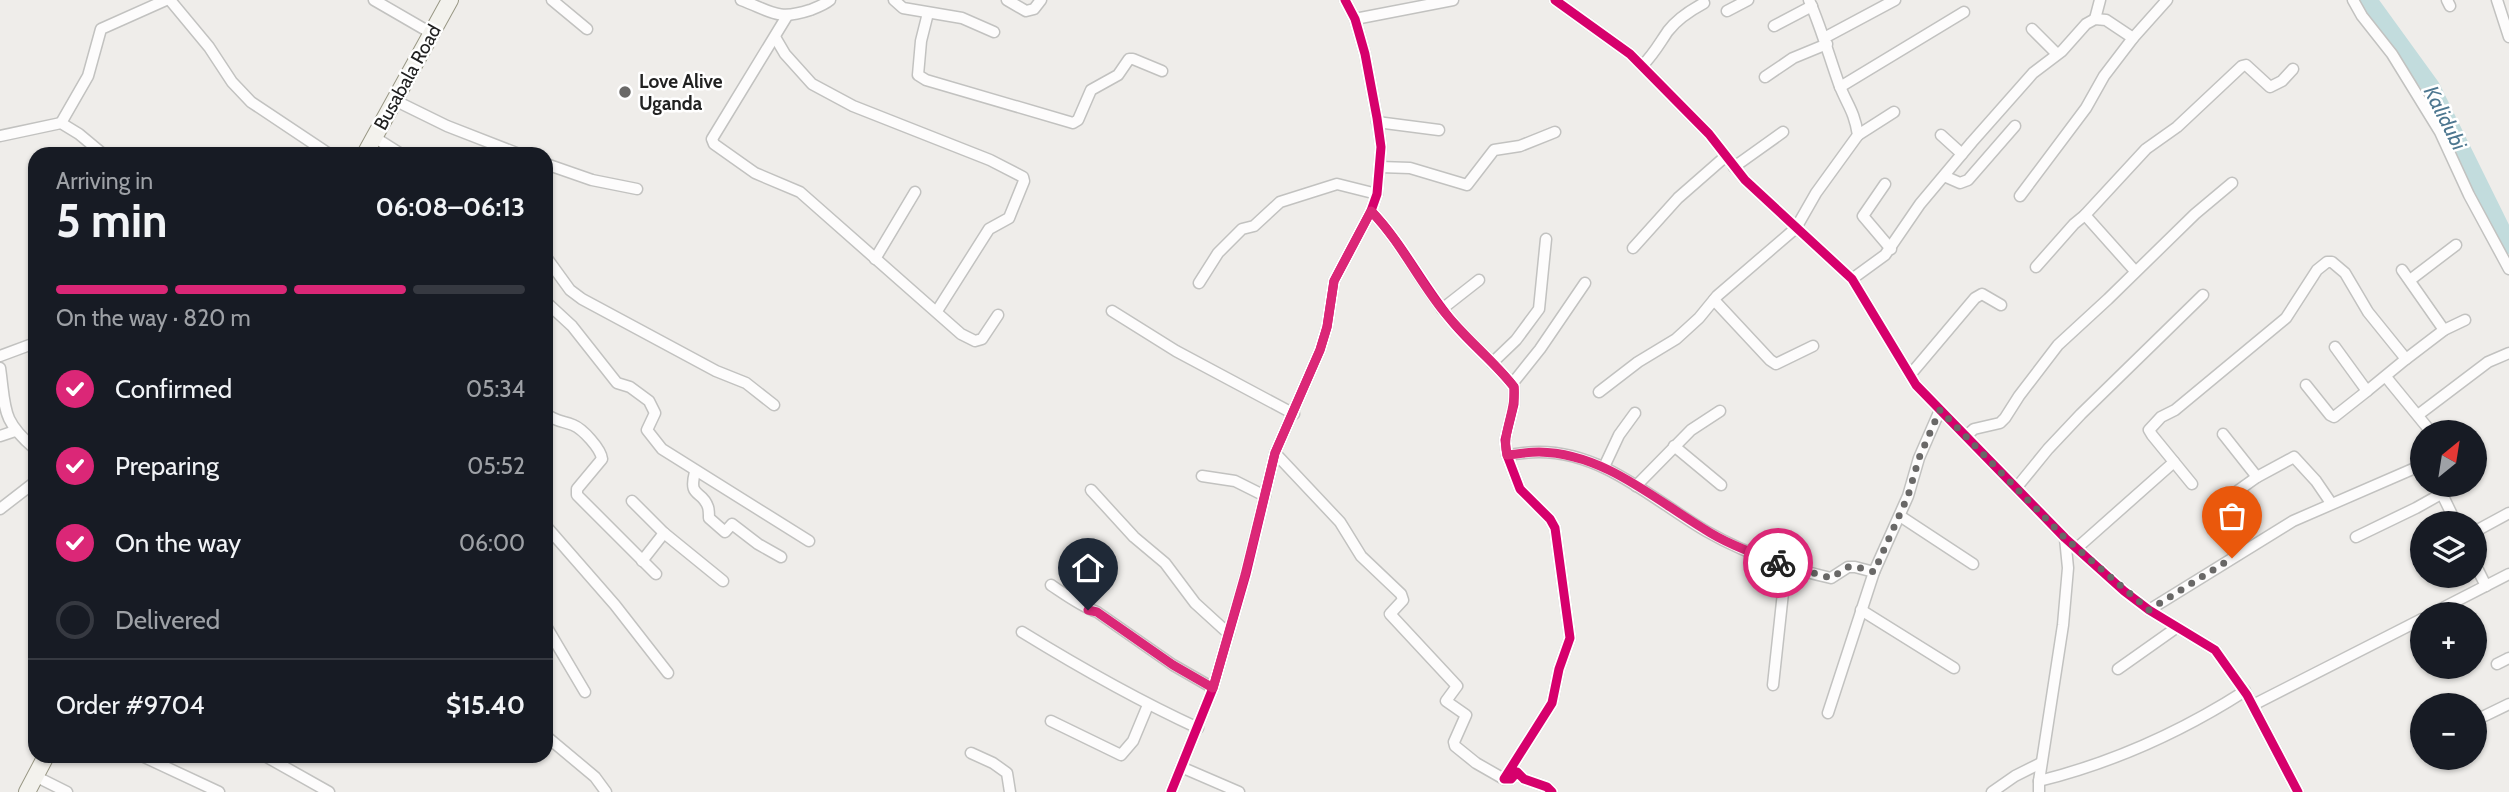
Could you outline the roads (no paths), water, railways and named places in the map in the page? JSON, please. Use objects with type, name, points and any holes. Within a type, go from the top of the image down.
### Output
[{"type":"street","points":[[61,123],[88,76],[101,29],[168,0],[209,47],[232,82],[251,102],[318,147]]},
{"type":"street","points":[[374,0],[431,33]]},
{"type":"street","name":"Busabala Road","points":[[369,147],[450,0]]},
{"type":"street","points":[[552,0],[587,29]]},
{"type":"street","points":[[741,0],[776,15],[786,16],[822,6],[830,0]]},
{"type":"street","points":[[894,0],[903,8],[962,18],[994,32]]},
{"type":"street","points":[[1007,0],[1026,11],[1034,9],[1041,0]]},
{"type":"street","points":[[1171,792],[1213,688],[1275,453],[1320,350],[1327,327],[1334,281],[1371,211],[1377,194],[1381,147],[1377,122],[1356,19],[1345,0]]},
{"type":"street","points":[[1356,19],[1453,0]]},
{"type":"street","points":[[1555,0],[1607,36],[1642,66],[1709,134],[1745,180],[1852,279],[1916,385],[2065,538],[2149,610],[2215,650],[2245,691],[2298,792]]},
{"type":"street","points":[[1727,11],[1748,0]]},
{"type":"street","points":[[1765,77],[1895,0]]},
{"type":"street","points":[[2095,19],[2100,0]]},
{"type":"street","points":[[2020,197],[2086,108],[2133,38],[2167,0]]},
{"type":"street","points":[[2353,0],[2392,54],[2440,132],[2469,195],[2509,269]]},
{"type":"street","points":[[2497,0],[2509,37]]},
{"type":"street","points":[[1642,66],[1657,50],[1668,30],[1704,3]]},
{"type":"street","points":[[1774,26],[1811,3],[1840,87],[1854,111],[1857,135]]},
{"type":"street","points":[[1840,87],[1964,12]]},
{"type":"street","points":[[928,13],[921,41],[918,75],[926,80],[1073,123],[1078,120],[1091,90],[1118,75],[1129,59],[1161,71]]},
{"type":"street","points":[[786,16],[712,139],[714,144],[755,173],[800,192],[929,308],[937,311],[952,327],[975,341],[985,336],[998,315]]},
{"type":"street","points":[[1852,279],[1891,249],[1913,213],[1962,154],[2034,73],[2082,28],[2095,19],[2106,20],[2133,38]]},
{"type":"street","points":[[2032,29],[2057,54]]},
{"type":"street","points":[[775,37],[785,54],[812,84],[853,106],[990,160],[1023,177],[1024,181],[1011,215],[989,229],[937,311]]},
{"type":"street","points":[[2036,267],[2146,149],[2177,127],[2242,66],[2246,65],[2270,87],[2282,81],[2293,69]]},
{"type":"street","points":[[394,100],[447,126],[501,147]]},
{"type":"street","points":[[1599,393],[1637,362],[1676,339],[1714,300],[1796,228],[1816,193],[1857,135],[1894,112]]},
{"type":"street","points":[[1377,122],[1439,130]]},
{"type":"street","points":[[0,136],[61,123],[95,147]]},
{"type":"street","points":[[1944,176],[1960,183],[1968,180],[2015,126]]},
{"type":"street","points":[[1380,167],[1418,170],[1467,186],[1494,150],[1520,146],[1555,132]]},
{"type":"street","points":[[1734,167],[1783,132]]},
{"type":"street","points":[[1941,135],[1962,154]]},
{"type":"street","points":[[374,137],[390,147]]},
{"type":"street","points":[[1633,248],[1678,198],[1726,156]]},
{"type":"street","points":[[553,166],[592,180],[637,189]]},
{"type":"street","points":[[1966,436],[1974,429],[2000,423],[2058,345],[2232,183]]},
{"type":"street","points":[[1199,283],[1218,253],[1242,229],[1254,226],[1280,202],[1337,184],[1377,194]]},
{"type":"street","points":[[1885,184],[1863,216],[1891,249]]},
{"type":"street","points":[[875,259],[915,192]]},
{"type":"street","points":[[1371,211],[1395,239],[1442,309],[1512,384],[1515,396],[1505,440],[1507,455],[1520,489],[1550,519],[1555,528],[1570,638],[1559,669],[1552,703],[1504,779]]},
{"type":"street","points":[[2085,215],[2135,271]]},
{"type":"street","points":[[1492,363],[1516,340],[1537,314],[1546,239]]},
{"type":"street","points":[[2410,280],[2456,245]]},
{"type":"street","points":[[2192,484],[2149,430],[2152,425],[2175,410],[2286,318],[2317,270],[2327,262],[2332,262],[2342,269],[2368,312],[2406,359]]},
{"type":"street","points":[[553,268],[570,290],[582,299],[716,371],[746,383],[774,405]]},
{"type":"street","points":[[2402,270],[2444,330]]},
{"type":"street","points":[[1442,309],[1479,280]]},
{"type":"street","points":[[1512,384],[1586,283]]},
{"type":"street","points":[[1910,375],[1975,298],[1982,294],[2001,305]]},
{"type":"street","points":[[2017,488],[2073,423],[2203,295]]},
{"type":"street","points":[[1714,300],[1776,364],[1813,346]]},
{"type":"street","points":[[553,308],[572,326],[617,383],[630,387],[652,404],[655,413],[647,428],[662,449],[809,541]]},
{"type":"street","points":[[1112,311],[1176,351],[1294,414]]},
{"type":"street","points":[[2306,385],[2334,417],[2444,330],[2465,320]]},
{"type":"street","points":[[0,356],[28,345]]},
{"type":"street","points":[[2335,347],[2367,391]]},
{"type":"street","points":[[2418,415],[2488,362],[2509,353]]},
{"type":"street","points":[[0,368],[6,415],[15,431],[28,443]]},
{"type":"street","points":[[2386,377],[2422,420]]},
{"type":"street","points":[[1828,713],[1874,572],[1900,516],[1919,458],[1940,410]]},
{"type":"street","points":[[1636,486],[1674,446],[1720,411]]},
{"type":"street","points":[[1604,467],[1619,435],[1635,412]]},
{"type":"street","points":[[553,418],[561,423],[574,425],[601,452],[602,459],[577,489],[577,495],[656,574]]},
{"type":"street","points":[[0,436],[15,431]]},
{"type":"street","points":[[2223,434],[2257,477]]},
{"type":"street","points":[[1674,446],[1721,485]]},
{"type":"street","points":[[1507,455],[1538,452],[1560,454],[1604,467],[1707,531],[1748,551],[1786,565],[1831,578],[1854,566],[1874,572]]},
{"type":"street","points":[[1275,453],[1340,522],[1361,556],[1401,594],[1403,600],[1390,614],[1457,686],[1446,701],[1466,715],[1454,742],[1455,746],[1476,763],[1504,779],[1511,779],[1517,772],[1524,779],[1547,787],[1552,792]]},
{"type":"street","points":[[2236,492],[2294,457],[2316,481],[2331,503]]},
{"type":"street","points":[[2077,548],[2174,462]]},
{"type":"street","points":[[2149,610],[2293,521],[2410,470]]},
{"type":"street","points":[[695,471],[693,489],[708,505],[709,518],[724,533],[732,524],[781,557]]},
{"type":"street","points":[[1202,476],[1234,481],[1265,495]]},
{"type":"street","points":[[0,509],[28,487]]},
{"type":"street","points":[[1091,490],[1134,537],[1165,563],[1195,603],[1229,635]]},
{"type":"street","points":[[2356,537],[2436,497]]},
{"type":"street","points":[[632,501],[664,533],[723,581]]},
{"type":"street","points":[[2487,524],[2509,513]]},
{"type":"street","points":[[1900,516],[1973,564]]},
{"type":"street","points":[[642,561],[664,533]]},
{"type":"street","points":[[553,534],[615,605],[668,673]]},
{"type":"street","points":[[2065,538],[2068,568],[2063,625],[2039,786],[2166,735],[2202,718],[2245,691]]},
{"type":"street","points":[[1773,685],[1786,565]]},
{"type":"street","points":[[2487,585],[2509,574]]},
{"type":"street","points":[[1051,586],[1088,610],[1097,612],[1173,665],[1213,688]]},
{"type":"street","points":[[2455,602],[2482,588]]},
{"type":"street","points":[[1861,610],[1954,668]]},
{"type":"street","points":[[2253,705],[2410,625]]},
{"type":"street","points":[[2118,669],[2176,628]]},
{"type":"street","points":[[1022,632],[1148,705],[1198,728]]},
{"type":"street","points":[[553,638],[585,692]]},
{"type":"street","points":[[2497,664],[2509,658]]},
{"type":"street","points":[[2487,715],[2509,704]]},
{"type":"street","points":[[1051,721],[1121,755],[1134,738],[1148,705]]},
{"type":"street","points":[[553,742],[595,777],[606,792]]},
{"type":"street","points":[[971,753],[1007,773],[1010,792]]},
{"type":"street","points":[[27,792],[42,763]]},
{"type":"street","points":[[157,763],[219,792]]},
{"type":"street","points":[[277,763],[329,792]]},
{"type":"street","points":[[1992,792],[2015,776],[2042,763]]},
{"type":"street","points":[[1181,767],[1239,792]]},
{"type":"street","points":[[35,776],[67,792]]},
{"type":"waterway","name":"Kalidubi","points":[[2368,0],[2431,87],[2509,245]]},
{"type":"place","name":"Love Alive Uganda","points":[[625,92]]}]
